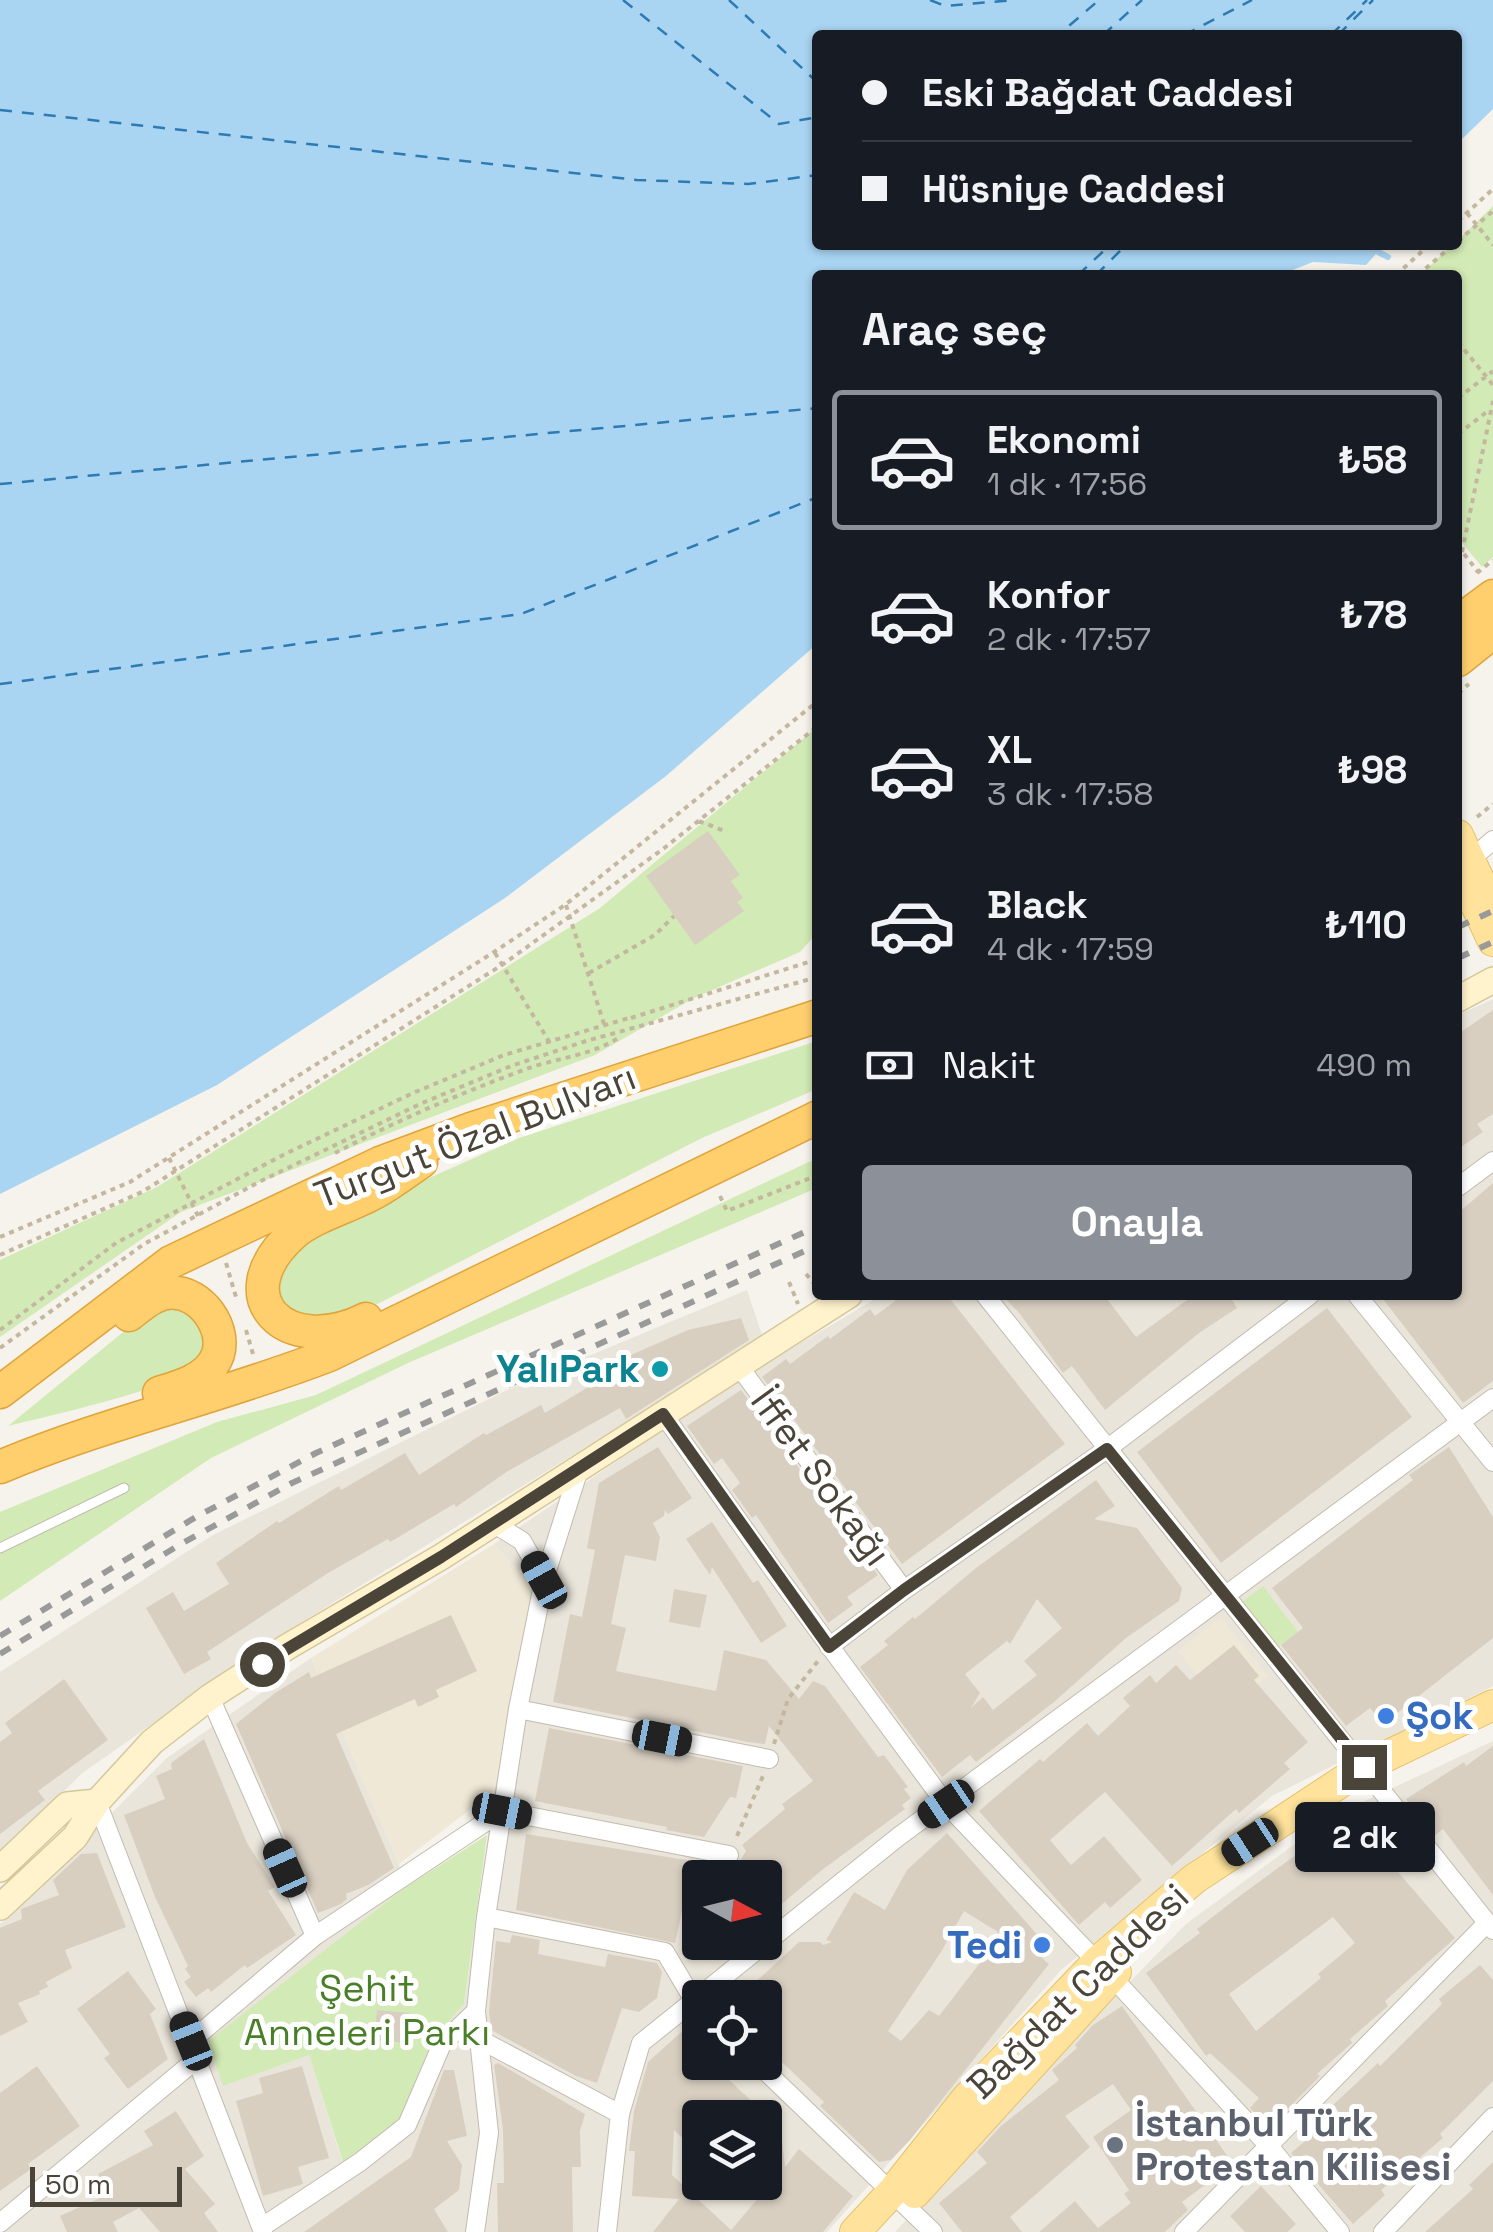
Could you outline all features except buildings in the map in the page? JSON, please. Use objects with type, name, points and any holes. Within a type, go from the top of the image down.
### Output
[{"type":"highway","points":[[1471,639],[1485,584]]},
{"type":"highway","name":"Turgut Özal Bulvarı","points":[[0,1393],[171,1262],[380,1164],[471,1128],[812,1018]]},
{"type":"highway","points":[[0,1467],[38,1451],[262,1381],[378,1334],[812,1120]]},
{"type":"highway","points":[[471,1128],[376,1192],[295,1232],[268,1264],[263,1288],[269,1310],[285,1325],[303,1333],[329,1332],[354,1325],[568,1219],[672,1188]]},
{"type":"highway","points":[[0,1393],[44,1376],[154,1296],[174,1292],[194,1298],[209,1310],[219,1351],[202,1374],[192,1382],[102,1413],[38,1451]]},
{"type":"main road","points":[[1462,667],[1471,639]]},
{"type":"main road","points":[[1471,844],[1493,909]]},
{"type":"main road","points":[[1471,844],[1493,941]]},
{"type":"main road","name":"Bağdat Caddesi","points":[[878,2232],[966,2098],[1194,1879],[1493,1705]]},
{"type":"main road","name":"Bağdat Caddesi","points":[[1369,1774],[1493,1726]]},
{"type":"main road","name":"Bağdat Caddesi","points":[[855,2232],[899,2198]]},
{"type":"street","points":[[1462,997],[1493,980]]},
{"type":"street","points":[[1462,1184],[1493,1161]]},
{"type":"street","points":[[0,1906],[75,1836],[97,1802],[152,1742],[210,1698],[841,1300]]},
{"type":"street","points":[[989,1300],[1490,1926],[1184,2232]]},
{"type":"street","points":[[829,1647],[1107,1449],[1303,1300]]},
{"type":"street","points":[[1361,1300],[1493,1462]]},
{"type":"street","name":"İffet Sokağı","points":[[738,1364],[904,1590]]},
{"type":"street","points":[[725,1980],[816,1900],[1493,1398]]},
{"type":"street","points":[[663,1414],[946,1804],[1269,2146],[1340,2232]]},
{"type":"street","points":[[476,2232],[489,2132],[476,2011],[486,1917],[518,1709],[544,1580],[580,1466]]},
{"type":"street","points":[[493,1522],[522,1541],[544,1580]]},
{"type":"street","points":[[210,1698],[315,1936]]},
{"type":"street","points":[[518,1709],[769,1759]]},
{"type":"street","points":[[0,1869],[67,1805],[97,1802]]},
{"type":"street","points":[[97,1802],[263,2230],[407,2125],[442,2044],[476,2011]]},
{"type":"street","points":[[0,2223],[195,2050],[315,1936],[502,1811],[729,1855]]},
{"type":"street","points":[[486,1917],[665,1952],[682,1982]]},
{"type":"street","points":[[607,2232],[620,2114],[641,2043],[682,2015]]},
{"type":"street","points":[[480,2039],[620,2114]]},
{"type":"street","points":[[775,2080],[933,2232]]},
{"type":"street","points":[[1383,2232],[1493,2116]]},
{"type":"lane","points":[[0,1548],[124,1488]]},
{"type":"path","points":[[1462,217],[1493,189]]},
{"type":"path","points":[[1462,237],[1493,211]]},
{"type":"path","points":[[1467,213],[1493,245]]},
{"type":"path","points":[[1402,270],[1424,250]]},
{"type":"path","points":[[1424,270],[1447,250]]},
{"type":"path","points":[[1462,347],[1493,385]]},
{"type":"path","points":[[1462,395],[1493,371]]},
{"type":"path","points":[[1485,584],[1462,552],[1493,401]]},
{"type":"path","points":[[1462,431],[1488,411]]},
{"type":"path","points":[[1485,584],[1493,560]]},
{"type":"path","points":[[0,1237],[130,1182],[566,905],[812,706]]},
{"type":"path","points":[[0,1255],[142,1192],[502,965],[663,848],[812,731]]},
{"type":"path","points":[[1471,844],[1493,804]]},
{"type":"path","points":[[698,821],[726,832]]},
{"type":"path","points":[[663,848],[670,859]]},
{"type":"path","points":[[566,905],[609,1044]]},
{"type":"path","points":[[588,972],[655,935],[674,916]]},
{"type":"path","points":[[494,952],[550,1043]]},
{"type":"path","points":[[0,1330],[116,1243],[189,1202],[414,1093],[504,1055],[812,961]]},
{"type":"path","points":[[626,1032],[812,979]]},
{"type":"path","points":[[605,1026],[629,1018]]},
{"type":"path","points":[[169,1158],[189,1202],[225,1259],[240,1311]]},
{"type":"path","points":[[720,1196],[727,1212],[812,1177]]},
{"type":"path","points":[[806,1274],[812,1281]]},
{"type":"path","points":[[788,1282],[793,1292]]},
{"type":"path","points":[[246,1329],[262,1381]]},
{"type":"shaded area","points":[[1493,999],[1493,1686],[1272,1796],[1061,1970],[827,2232],[0,2232],[0,1924],[167,1758],[311,1658],[399,1864],[403,1889],[209,2041],[223,2085],[309,2055],[342,2161],[399,2120],[432,2041],[464,2004],[494,1791],[532,1588],[494,1544],[735,1382],[874,1300],[1462,1300],[1462,1013]]},
{"type":"shaded area","points":[[747,1290],[763,1338],[266,1644],[81,1774],[0,1856],[0,1672],[213,1535],[507,1390]]},
{"type":"shaded area","points":[[494,1544],[532,1588],[494,1791],[399,1864],[311,1658]]},
{"type":"shaded area","points":[[1220,1617],[1268,1676],[1225,1710],[1178,1651]]},
{"type":"shaded area","points":[[1493,1741],[1493,2232],[895,2232],[1186,1924],[1333,1816]]},
{"type":"green space","points":[[1493,206],[1493,557],[1482,567],[1462,543],[1462,270],[1425,270],[1447,250],[1462,250],[1462,236]]},
{"type":"green space","points":[[812,731],[812,939],[800,952],[694,998],[595,1055],[181,1212],[0,1337],[0,1260],[157,1187],[600,908]]},
{"type":"green space","points":[[812,1043],[812,1091],[702,1138],[350,1318],[300,1322],[276,1296],[277,1273],[319,1227],[519,1138]]},
{"type":"green space","points":[[812,1160],[812,1190],[408,1363],[211,1458],[0,1601],[0,1512],[217,1422],[316,1395]]},
{"type":"green space","points":[[178,1304],[196,1311],[203,1337],[202,1357],[185,1373],[139,1392],[8,1426],[149,1311]]},
{"type":"green space","points":[[1263,1586],[1298,1632],[1276,1648],[1242,1602]]},
{"type":"green space","name":"Şehit Anneleri Parkı","points":[[487,1835],[464,2004],[432,2041],[399,2120],[343,2162],[309,2055],[223,2086],[208,2041],[403,1889]]},
{"type":"water","points":[[0,0],[1493,0],[1493,109],[1462,139],[1462,30],[812,30],[812,250],[1380,250],[1366,265],[1313,262],[1293,270],[812,270],[812,648],[666,776],[505,898],[217,1085],[0,1194]]},
{"type":"waterway","points":[[1378,252],[1388,257]]},
{"type":"ferry route","points":[[623,0],[779,124],[812,118]]},
{"type":"ferry route","points":[[729,0],[812,77]]},
{"type":"ferry route","points":[[930,0],[945,6],[1014,0]]},
{"type":"ferry route","points":[[1064,30],[1099,0]]},
{"type":"ferry route","points":[[1109,30],[1142,0]]},
{"type":"ferry route","points":[[1194,30],[1252,0]]},
{"type":"ferry route","points":[[1336,30],[1367,0]]},
{"type":"ferry route","points":[[1343,30],[1373,0]]},
{"type":"ferry route","points":[[0,110],[637,180],[748,184],[812,176]]},
{"type":"ferry route","points":[[1083,270],[1105,250]]},
{"type":"ferry route","points":[[1101,270],[1121,250]]},
{"type":"ferry route","points":[[0,484],[812,409]]},
{"type":"ferry route","points":[[0,684],[521,614],[812,499]]},
{"type":"railway","points":[[1462,925],[1493,911]]},
{"type":"railway","points":[[1462,956],[1493,942]]},
{"type":"railway","points":[[0,1636],[196,1517],[316,1453],[812,1229]]},
{"type":"railway","points":[[0,1654],[181,1544],[292,1483],[812,1248]]},
{"type":"place","name":"YalıPark","points":[[660,1369]]},
{"type":"place","name":"Şok","points":[[1386,1716]]},
{"type":"place","name":"Tedi","points":[[1042,1945]]},
{"type":"place","name":"İstanbul Türk Protestan Kilisesi","points":[[1115,2145]]},
{"type":"route","points":[[262,1664],[441,1557],[663,1414],[829,1647],[1107,1449],[1364,1767]]}]
